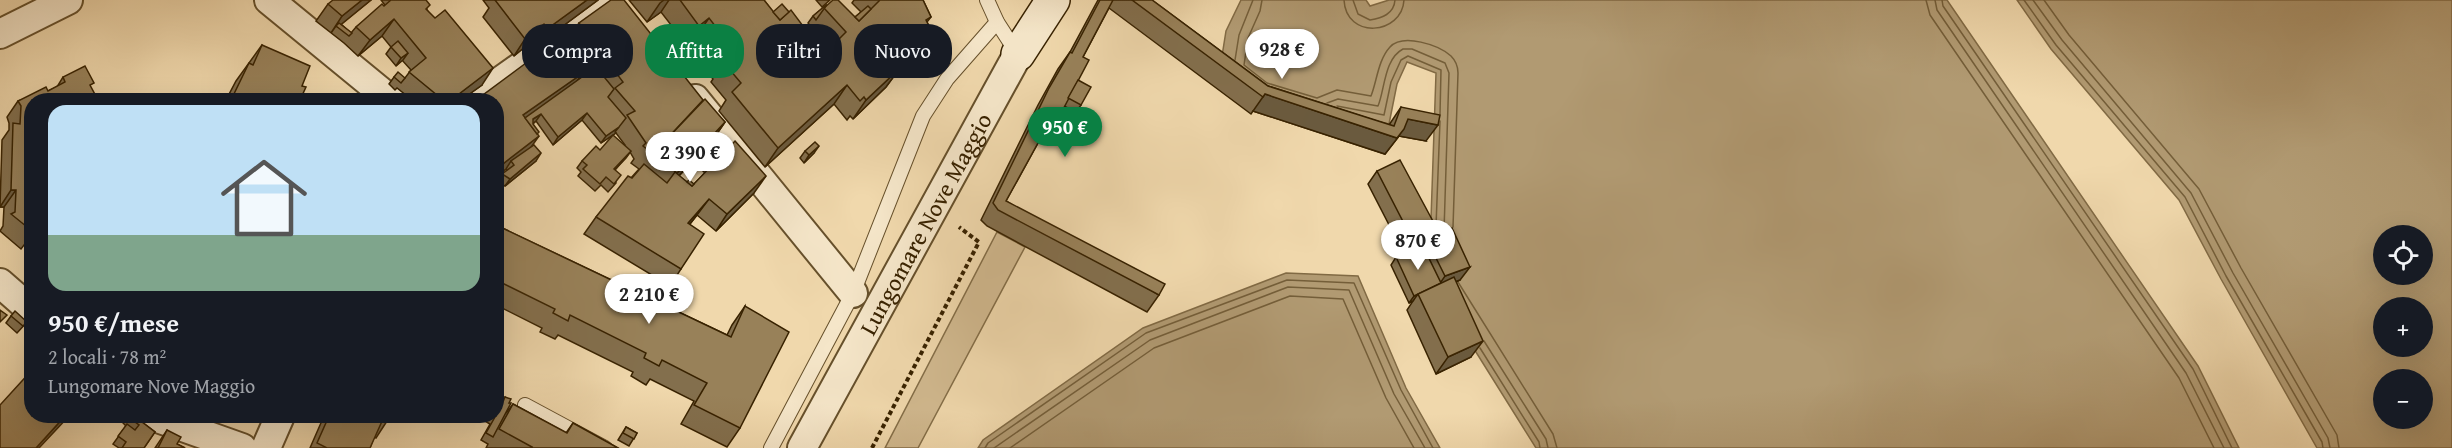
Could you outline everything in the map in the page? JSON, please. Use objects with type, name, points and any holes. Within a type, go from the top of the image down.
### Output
[{"type":"street","points":[[0,34],[68,0]]},
{"type":"street","points":[[269,0],[382,93]]},
{"type":"street","name":"Lungomare Nove Maggio","points":[[802,448],[1018,54],[1053,0]]},
{"type":"street","points":[[485,93],[622,9]]},
{"type":"street","points":[[682,82],[853,292]]},
{"type":"street","points":[[0,283],[24,303]]},
{"type":"street","points":[[172,423],[242,448]]},
{"type":"street","points":[[266,448],[277,423]]},
{"type":"lane","points":[[987,0],[997,22],[1018,54]]},
{"type":"lane","points":[[771,448],[853,292],[923,116],[947,79],[997,22]]},
{"type":"lane","points":[[525,405],[605,448]]},
{"type":"path","points":[[872,448],[979,242],[956,225]]},
{"type":"shaded area","points":[[997,232],[1025,247],[918,448],[885,448]]},
{"type":"water","points":[[1241,0],[1366,0],[1370,6],[1389,0],[1947,0],[2198,366],[2239,448],[1536,448],[1429,277],[1436,73],[1407,62],[1397,84],[1389,124],[1337,112],[1219,75],[1226,31]]},
{"type":"water","points":[[2017,0],[2452,0],[2452,448],[2317,448],[2179,200],[2051,49]]},
{"type":"water","points":[[1286,273],[1358,276],[1406,388],[1440,448],[978,448],[983,440],[1143,328]]},
{"type":"building","points":[[333,0],[362,0],[342,16],[328,4]]},
{"type":"building","points":[[391,0],[426,0],[430,5],[426,9],[435,18],[445,10],[493,68],[460,93],[434,93],[409,72],[426,58],[394,19],[370,40],[356,27],[382,4],[384,6]]},
{"type":"building","points":[[495,0],[587,0],[554,24],[522,24],[522,35]]},
{"type":"building","points":[[611,0],[624,0],[645,27],[645,78],[686,78],[703,100],[664,142],[686,164],[677,173],[643,146],[646,143],[627,115],[635,111],[615,88],[623,82],[620,78],[633,78],[633,24],[579,23]]},
{"type":"building","points":[[680,0],[764,0],[780,20],[791,10],[802,24],[756,24],[756,78],[842,78],[842,36],[846,32],[842,24],[839,24],[824,8],[833,0],[838,0],[859,21],[880,0],[923,0],[931,17],[926,20],[928,24],[854,24],[854,78],[889,78],[866,100],[864,97],[860,101],[847,85],[778,148],[732,92],[741,83],[737,78],[744,78],[744,24],[714,24],[709,18],[702,24],[698,24]]},
{"type":"building","points":[[1100,0],[1113,0],[1083,57],[1089,60],[1059,117],[1054,114],[1006,201],[1165,284],[1159,295],[998,210],[993,203],[1049,88],[1070,52],[1072,53]]},
{"type":"building","points":[[1132,0],[1152,0],[1268,86],[1394,126],[1401,107],[1440,115],[1438,125],[1408,119],[1397,138],[1265,94],[1263,97]]},
{"type":"building","points":[[782,4],[789,12],[780,20],[773,12]]},
{"type":"building","points":[[826,6],[816,20],[813,16]]},
{"type":"building","points":[[868,6],[871,9],[859,21],[855,17]]},
{"type":"building","points":[[339,23],[352,33],[349,36],[336,26]]},
{"type":"building","points":[[398,41],[408,53],[401,58],[391,47]]},
{"type":"building","points":[[262,45],[310,66],[302,86],[306,87],[303,93],[234,93],[249,63],[253,65]]},
{"type":"building","points":[[85,66],[94,83],[90,85],[94,93],[34,93],[46,87],[48,91],[65,82],[63,77]]},
{"type":"building","points":[[522,66],[522,78],[576,78],[523,115],[539,136],[504,163],[504,93],[486,93]]},
{"type":"building","points":[[398,72],[405,78],[401,83],[394,77]]},
{"type":"building","points":[[581,78],[605,78],[614,89],[608,97],[626,118],[619,127],[606,136],[587,113],[558,137],[541,114],[533,119],[533,124],[539,132],[537,134],[525,118]]},
{"type":"building","points":[[1078,80],[1091,87],[1081,105],[1068,98]]},
{"type":"building","points":[[24,98],[24,225],[11,214],[15,212],[16,190],[11,190],[13,123],[20,124],[21,106],[18,101]]},
{"type":"building","points":[[705,99],[725,122],[688,162],[666,140]]},
{"type":"building","points":[[613,135],[631,151],[614,169],[621,175],[614,184],[606,177],[600,184],[583,169],[587,165],[582,161],[596,146],[600,150]]},
{"type":"building","points":[[716,135],[727,149],[711,167],[698,154]]},
{"type":"building","points":[[735,141],[766,176],[727,214],[709,199],[688,223],[704,234],[681,269],[596,217],[628,176],[632,178],[644,164],[667,183],[675,172],[692,186]]},
{"type":"building","points":[[815,142],[819,146],[809,155],[805,151]]},
{"type":"building","points":[[534,145],[541,153],[510,179],[504,175],[504,172],[514,165],[511,161]]},
{"type":"building","points":[[1400,160],[1435,225],[1438,236],[1452,228],[1470,267],[1445,276],[1422,230],[1410,235],[1377,171]]},
{"type":"building","points":[[504,229],[731,337],[745,306],[789,332],[740,428],[694,405],[707,383],[662,360],[659,366],[644,358],[646,353],[570,315],[568,321],[553,313],[555,309],[504,284]]},
{"type":"building","points":[[1423,246],[1441,283],[1414,296],[1396,257]]},
{"type":"building","points":[[1454,277],[1483,341],[1448,357],[1418,294]]},
{"type":"building","points":[[0,310],[7,315],[0,322]]},
{"type":"building","points":[[15,311],[24,319],[24,325],[23,326],[11,316]]},
{"type":"building","points":[[24,379],[24,423],[59,423],[36,448],[0,448],[0,405]]},
{"type":"building","points":[[505,397],[511,399],[504,416]]},
{"type":"building","points":[[513,404],[567,433],[573,423],[618,448],[531,448],[499,429]]},
{"type":"building","points":[[136,423],[143,423],[155,432],[144,448],[122,448],[126,442],[118,436],[127,424],[135,430],[139,425]]},
{"type":"building","points":[[326,423],[381,423],[370,448],[327,448],[317,443]]},
{"type":"building","points":[[492,423],[500,423],[493,437],[486,433]]},
{"type":"building","points":[[626,427],[637,433],[634,439],[623,433]]},
{"type":"building","points":[[167,430],[181,437],[177,444],[185,448],[158,448]]}]
